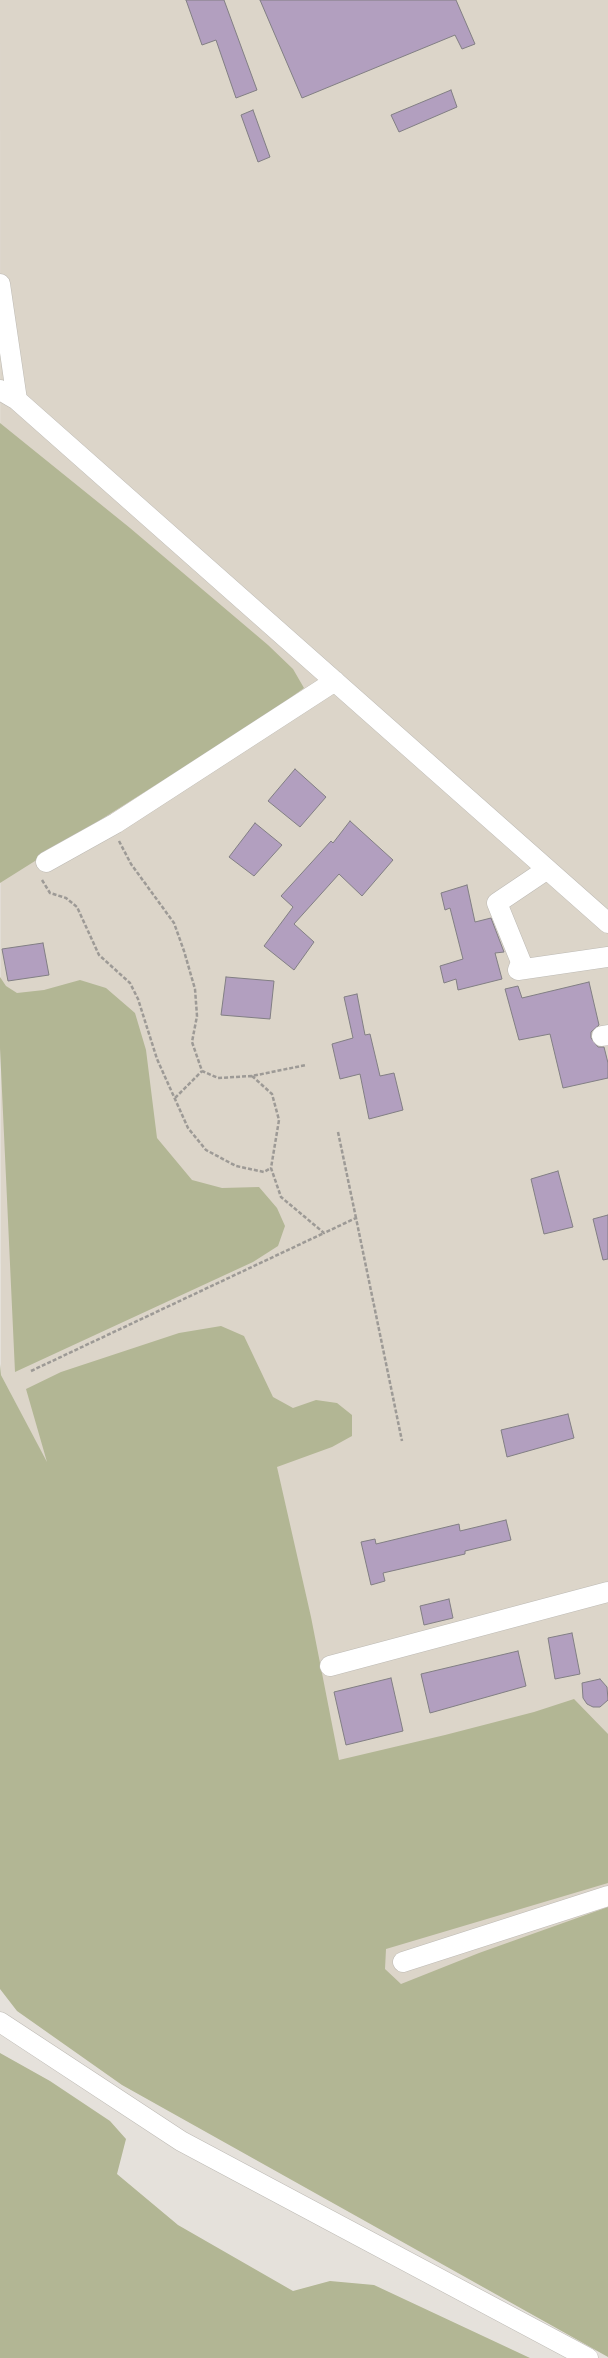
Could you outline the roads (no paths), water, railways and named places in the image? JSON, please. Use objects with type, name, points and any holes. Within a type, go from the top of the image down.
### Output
[{"type":"lane","points":[[0,284],[17,400]]},
{"type":"lane","points":[[0,390],[17,400],[546,870],[608,923]]},
{"type":"lane","points":[[46,862],[116,823],[335,681]]},
{"type":"lane","points":[[546,870],[497,903],[521,962],[518,970],[608,957]]},
{"type":"lane","points":[[330,1666],[608,1592]]},
{"type":"lane","points":[[403,1962],[608,1896]]},
{"type":"lane","points":[[0,2022],[181,2141],[588,2358]]}]
